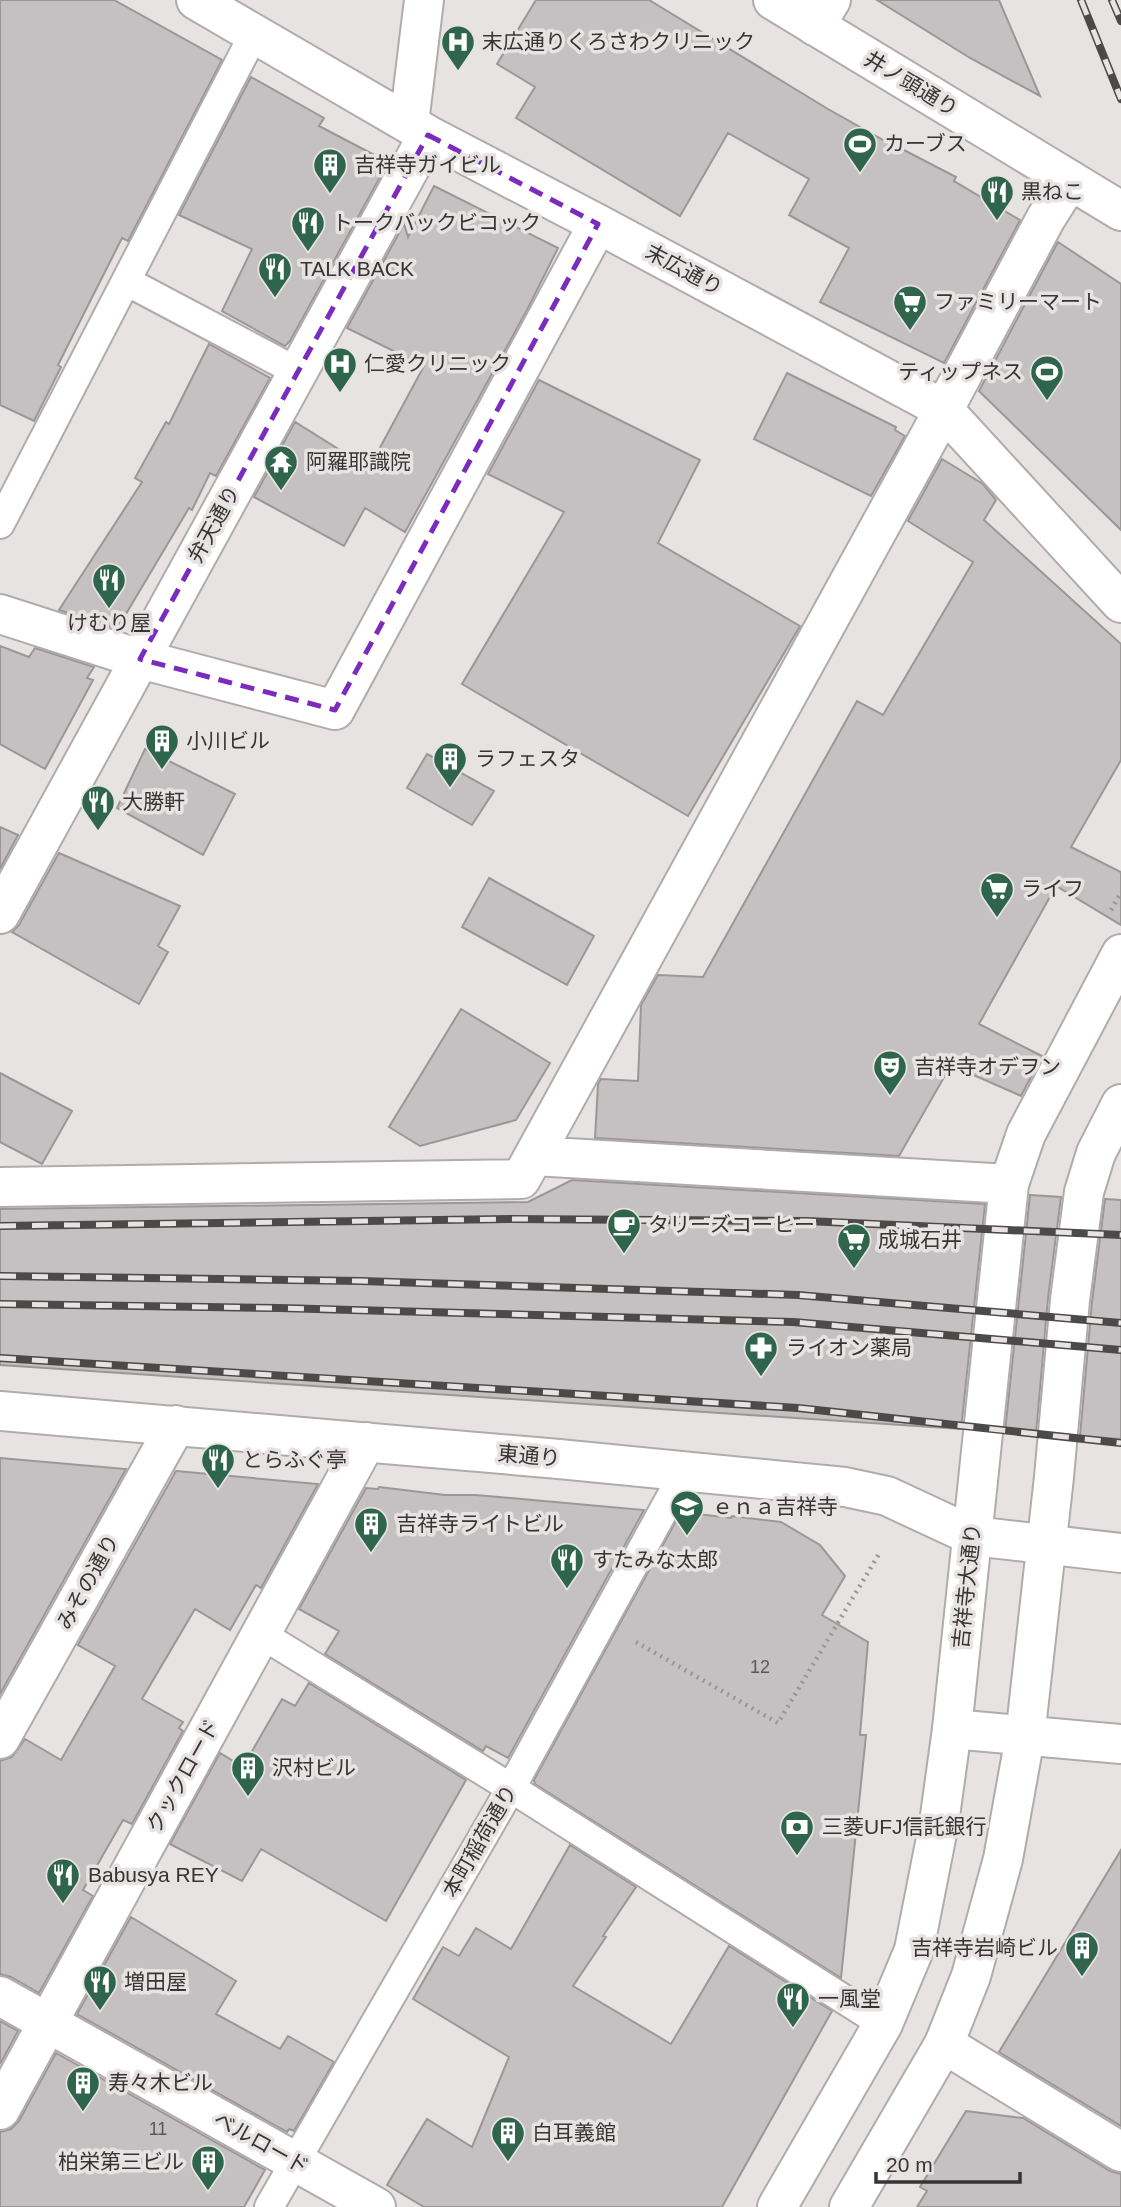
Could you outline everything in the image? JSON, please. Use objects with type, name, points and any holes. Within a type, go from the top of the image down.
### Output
[{"type":"street","name":"末広通り","points":[[196,0],[418,129],[943,409],[1121,603]]},
{"type":"street","name":"弁天通り","points":[[0,914],[298,372],[418,129],[424,0]]},
{"type":"street","name":"井ノ頭通り","points":[[773,0],[823,13],[1070,180],[1121,211]]},
{"type":"street","points":[[0,1187],[521,1179],[1070,180]]},
{"type":"street","points":[[0,614],[140,659],[335,710],[598,223]]},
{"type":"street","name":"吉祥寺大通り","points":[[777,2207],[883,2024],[914,1950],[939,1823],[952,1729],[1009,1184],[1026,1135],[1121,954]]},
{"type":"street","points":[[849,2207],[944,2044],[971,1976],[1003,1859],[1025,1737],[1047,1545],[1070,1300],[1084,1192],[1096,1153],[1121,1104]]},
{"type":"street","points":[[534,1156],[1009,1184]]},
{"type":"street","name":"東通り","points":[[0,1411],[845,1487],[887,1496],[973,1536],[1121,1553]]},
{"type":"street","name":"みその通り","points":[[0,1739],[176,1426]]},
{"type":"street","name":"クックロード","points":[[0,2110],[366,1442]]},
{"type":"street","points":[[952,1729],[1121,1744]]},
{"type":"street","name":"ベルロード","points":[[0,1996],[376,2207]]},
{"type":"street","points":[[944,2044],[1121,2152]]},
{"type":"lane","points":[[0,524],[254,34]]},
{"type":"lane","points":[[126,281],[298,372]]},
{"type":"lane","name":"本町稲荷通り","points":[[269,2207],[511,1788],[684,1473]]},
{"type":"lane","points":[[261,1634],[511,1788],[883,2024]]},
{"type":"path","points":[[1110,912],[1121,893]]},
{"type":"path","points":[[602,1623],[778,1723],[879,1554]]},
{"type":"highlighted area","points":[[428,135],[598,224],[335,710],[140,659]]},
{"type":"building","points":[[0,0],[114,0],[222,60],[128,241],[122,238],[58,365],[61,367],[34,421],[0,405]]},
{"type":"building","points":[[536,0],[649,0],[828,109],[956,177],[954,181],[1020,220],[944,363],[820,302],[849,248],[789,215],[809,179],[728,133],[680,216],[516,118],[535,87],[497,64]]},
{"type":"building","points":[[877,0],[999,0],[1040,96],[970,58]]},
{"type":"building","points":[[251,77],[324,118],[319,126],[384,160],[386,166],[285,346],[222,311],[252,249],[179,215]]},
{"type":"building","points":[[434,186],[558,248],[527,310],[405,532],[365,508],[344,546],[254,497],[295,422],[369,468],[424,366],[347,328],[404,224],[408,237]]},
{"type":"building","points":[[1058,242],[1121,284],[1121,530],[979,391]]},
{"type":"building","points":[[209,344],[270,378],[216,476],[210,473],[192,510],[189,508],[117,629],[59,610],[142,482],[135,478],[166,422],[169,424]]},
{"type":"building","points":[[787,373],[896,427],[895,430],[905,436],[871,496],[754,439]]},
{"type":"building","points":[[539,380],[700,460],[658,543],[800,626],[688,816],[462,684],[564,512],[488,474]]},
{"type":"building","points":[[942,459],[983,484],[996,500],[984,520],[1121,644],[1121,760],[1071,847],[1121,872],[1121,925],[1056,886],[979,1024],[1042,1056],[1021,1096],[951,1065],[899,1156],[595,1138],[598,1084],[601,1079],[638,1081],[641,1005],[658,975],[703,977],[857,701],[883,715],[973,562],[908,521]]},
{"type":"building","points":[[0,646],[29,657],[35,648],[94,667],[87,678],[93,680],[45,769],[0,744]]},
{"type":"building","name":"小川ビル","points":[[145,749],[235,794],[203,855],[117,808]]},
{"type":"building","name":"ラフェスタ","points":[[427,754],[494,791],[472,825],[407,788]]},
{"type":"building","points":[[0,827],[18,835],[0,869]]},
{"type":"building","points":[[59,853],[180,906],[158,946],[168,952],[139,1004],[12,932],[19,925]]},
{"type":"building","points":[[489,878],[594,936],[567,985],[462,927]]},
{"type":"building","points":[[461,1009],[550,1063],[516,1120],[420,1146],[389,1127]]},
{"type":"building","points":[[0,1073],[72,1111],[42,1164],[0,1142]]},
{"type":"building","points":[[572,1180],[985,1204],[961,1429],[0,1365],[0,1209],[528,1202]]},
{"type":"building","points":[[1030,1195],[1061,1197],[1048,1298],[1036,1434],[1005,1432]]},
{"type":"building","points":[[1105,1199],[1121,1200],[1121,1439],[1080,1436],[1092,1302]]},
{"type":"building","points":[[0,1458],[126,1469],[0,1694]]},
{"type":"building","points":[[176,1471],[318,1484],[261,1588],[256,1585],[230,1630],[195,1609],[142,1699],[183,1722],[179,1728],[183,1731],[132,1824],[123,1820],[83,1890],[93,1896],[39,1993],[11,1977],[0,1974],[0,1761],[12,1757],[25,1739],[61,1760],[115,1666],[78,1645]]},
{"type":"building","points":[[379,1487],[445,1495],[476,1495],[644,1510],[508,1758],[486,1746],[483,1751],[325,1654],[339,1631],[299,1609],[366,1488]]},
{"type":"building","points":[[681,1512],[781,1522],[820,1545],[845,1576],[822,1615],[868,1642],[860,1735],[866,1735],[841,1978],[535,1784],[534,1780]]},
{"type":"building","points":[[309,1683],[466,1780],[386,1921],[261,1849],[242,1881],[170,1844],[220,1753],[243,1767],[282,1699],[295,1706]]},
{"type":"building","points":[[570,1845],[636,1887],[573,1986],[671,2044],[729,1946],[832,2011],[722,2207],[424,2207],[387,2185],[427,2119],[472,2147],[509,2057],[413,1999],[443,1947],[459,1956],[476,1928],[511,1949]]},
{"type":"building","name":"吉祥寺岩崎ビル","points":[[1121,1850],[1121,2126],[999,2052]]},
{"type":"building","points":[[131,1917],[236,1981],[216,2014],[280,2049],[288,2036],[334,2062],[294,2131],[289,2129],[287,2132],[77,2014]]},
{"type":"building","points":[[0,2021],[18,2031],[0,2064]]},
{"type":"building","points":[[56,2053],[265,2170],[244,2207],[0,2207],[0,2132],[11,2129],[19,2121]]},
{"type":"building","points":[[966,2111],[1023,2118],[1110,2171],[1121,2174],[1121,2207],[917,2207],[927,2191],[920,2187]]},
{"type":"railway","points":[[1081,0],[1121,99]]},
{"type":"railway","points":[[1112,0],[1121,21]]},
{"type":"railway","points":[[0,1226],[510,1219],[807,1221],[1121,1235]]},
{"type":"railway","points":[[0,1276],[361,1281],[798,1295],[1121,1323]]},
{"type":"railway","points":[[0,1304],[279,1308],[793,1322],[1121,1350]]},
{"type":"railway","points":[[0,1358],[798,1408],[1121,1443]]},
{"type":"place","name":"末広通りくろさわクリニック","points":[[458,72]]},
{"type":"place","name":"カーブス","points":[[860,174]]},
{"type":"place","name":"吉祥寺ガイビル","points":[[330,195]]},
{"type":"place","name":"黒ねこ","points":[[997,222]]},
{"type":"place","name":"トークバックビコック","points":[[308,253]]},
{"type":"place","name":"TALK BACK","points":[[275,299]]},
{"type":"place","name":"ファミリーマート","points":[[910,332]]},
{"type":"place","name":"仁愛クリニック","points":[[340,394]]},
{"type":"place","name":"ティップネス","points":[[1047,402]]},
{"type":"place","name":"阿羅耶識院","points":[[281,492]]},
{"type":"place","name":"けむり屋","points":[[109,610]]},
{"type":"place","name":"小川ビル","points":[[162,771]]},
{"type":"place","name":"ラフェスタ","points":[[450,789]]},
{"type":"place","name":"大勝軒","points":[[98,832]]},
{"type":"place","name":"ライフ","points":[[997,919]]},
{"type":"place","name":"吉祥寺オデヲン","points":[[890,1097]]},
{"type":"place","name":"タリーズコーヒー","points":[[624,1255]]},
{"type":"place","name":"成城石井","points":[[854,1270]]},
{"type":"place","name":"ライオン薬局","points":[[761,1378]]},
{"type":"place","name":"とらふぐ亭","points":[[218,1490]]},
{"type":"place","name":"ｅｎａ吉祥寺","points":[[687,1537]]},
{"type":"place","name":"吉祥寺ライトビル","points":[[371,1554]]},
{"type":"place","name":"すたみな太郎","points":[[567,1590]]},
{"type":"place","name":"沢村ビル","points":[[248,1798]]},
{"type":"place","name":"三菱UFJ信託銀行","points":[[797,1857]]},
{"type":"place","name":"Babusya REY","points":[[63,1905]]},
{"type":"place","name":"吉祥寺岩崎ビル","points":[[1082,1978]]},
{"type":"place","name":"増田屋","points":[[100,2012]]},
{"type":"place","name":"一風堂","points":[[793,2029]]},
{"type":"place","name":"寿々木ビル","points":[[83,2113]]},
{"type":"place","name":"白耳義館","points":[[508,2163]]},
{"type":"place","name":"柏栄第三ビル","points":[[208,2192]]}]
